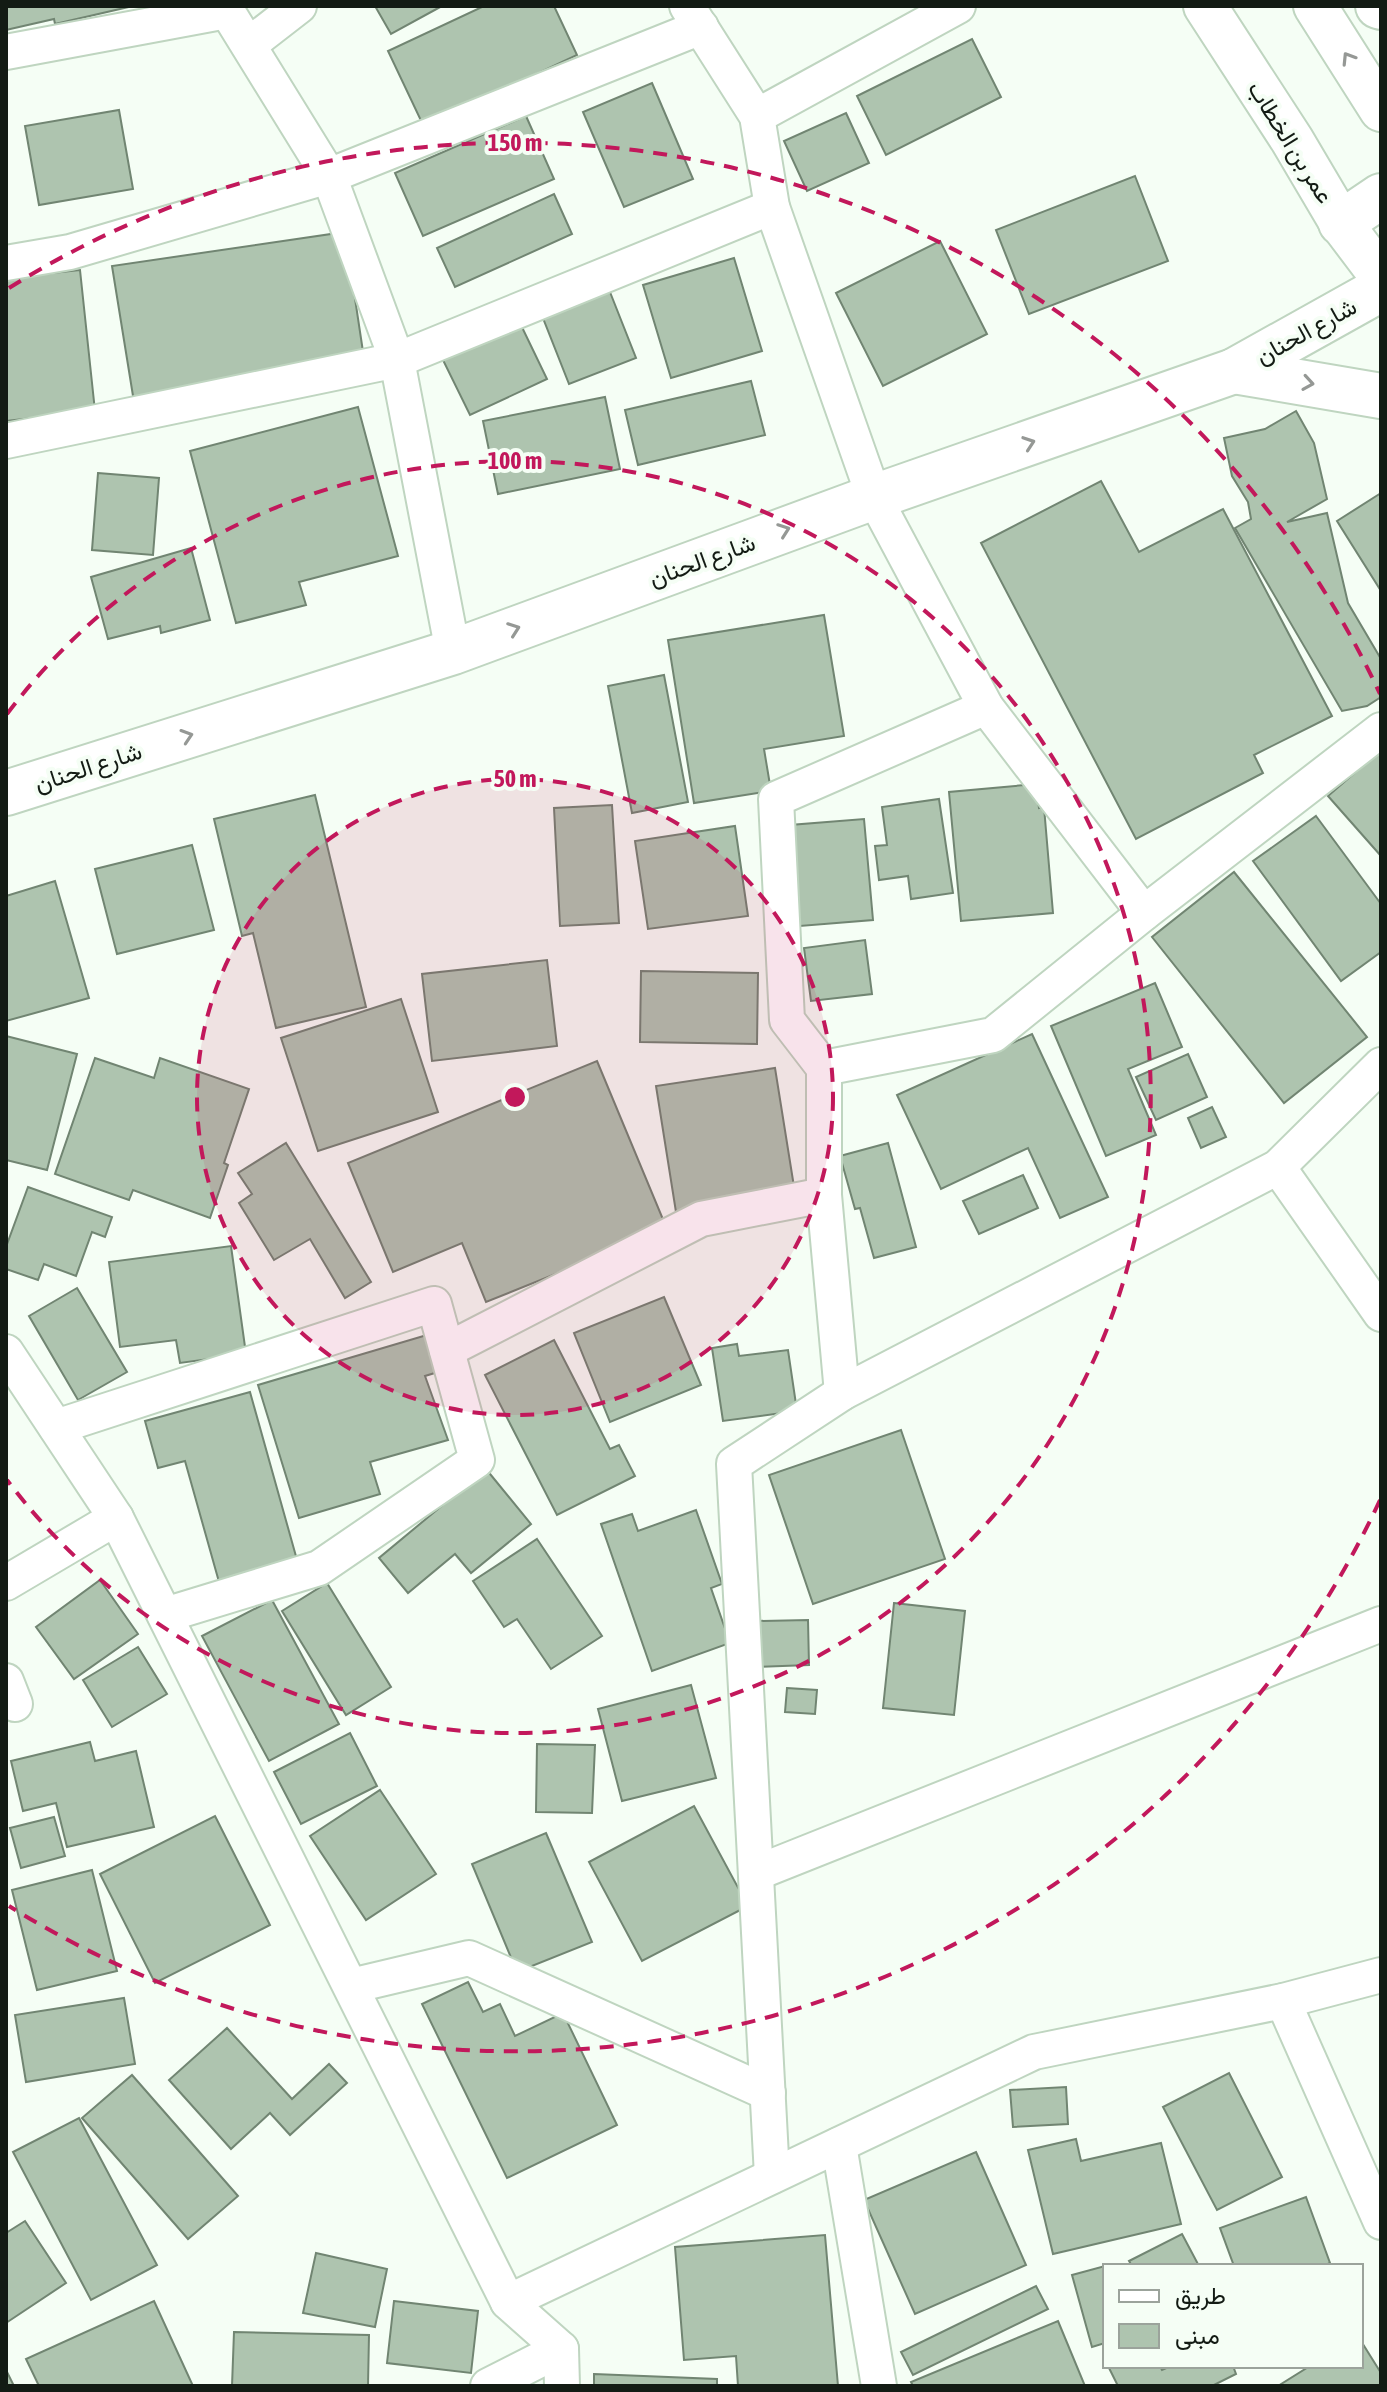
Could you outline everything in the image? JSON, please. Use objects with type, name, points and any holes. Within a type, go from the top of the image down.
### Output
[{"type":"main road","points":[[1341,223],[1381,196]]},
{"type":"main road","name":"شارع الحنان","points":[[6,793],[453,652],[874,497],[1234,371],[1381,289]]},
{"type":"main road","points":[[1234,371],[1381,396]]},
{"type":"street","points":[[250,44],[299,6]]},
{"type":"street","points":[[757,116],[958,6]]},
{"type":"street","name":"عمر بن الخطاب","points":[[1205,6],[1292,140],[1341,223],[1381,276]]},
{"type":"street","points":[[1315,6],[1381,110]]},
{"type":"street","points":[[6,52],[226,9],[329,176],[397,360],[453,652]]},
{"type":"street","points":[[6,263],[70,252],[329,176],[694,17],[757,116],[772,207],[874,497],[986,707],[1144,913]]},
{"type":"street","points":[[6,441],[397,360],[772,207]]},
{"type":"street","points":[[842,1393],[824,1195],[824,1068],[787,1020],[776,799],[986,707]]},
{"type":"street","points":[[824,1068],[993,1035],[1144,913],[1381,730]]},
{"type":"street","points":[[772,2176],[734,1464],[842,1393],[1278,1167],[1381,1065]]},
{"type":"street","points":[[1278,1167],[1381,1314]]},
{"type":"street","points":[[447,1350],[701,1219],[824,1195]]},
{"type":"street","points":[[56,1427],[434,1304],[477,1460],[319,1568],[165,1615]]},
{"type":"street","points":[[6,1352],[116,1518],[508,2302],[561,2349],[562,2386]]},
{"type":"street","points":[[6,1583],[116,1518]]},
{"type":"street","points":[[756,1873],[1381,1624]]},
{"type":"street","points":[[351,1986],[469,1958],[768,2093]]},
{"type":"street","points":[[508,2302],[1034,2052],[1283,2001],[1381,1975]]},
{"type":"street","points":[[1283,2001],[1381,2222]]},
{"type":"street","points":[[839,2145],[879,2386]]},
{"type":"street","points":[[488,2386],[561,2349]]},
{"type":"building","points":[[6,6],[133,6],[55,24],[54,19],[6,30]]},
{"type":"building","points":[[375,6],[442,6],[391,34]]},
{"type":"building","points":[[484,6],[554,6],[577,55],[424,127],[388,51]]},
{"type":"building","points":[[972,39],[1001,97],[886,155],[857,96]]},
{"type":"building","points":[[652,83],[693,179],[624,207],[583,112]]},
{"type":"building","points":[[119,110],[133,189],[39,205],[25,126]]},
{"type":"building","points":[[846,113],[869,163],[807,191],[784,141]]},
{"type":"building","points":[[526,116],[554,179],[423,236],[395,173]]},
{"type":"building","points":[[1135,176],[1168,261],[1029,314],[996,230]]},
{"type":"building","points":[[554,194],[572,234],[455,287],[437,248]]},
{"type":"building","points":[[345,232],[365,365],[134,402],[112,266]]},
{"type":"building","points":[[940,241],[987,334],[883,386],[836,293]]},
{"type":"building","points":[[734,258],[762,351],[671,378],[643,285]]},
{"type":"building","points":[[80,270],[95,411],[6,421],[6,278]]},
{"type":"building","points":[[608,287],[636,358],[569,384],[541,313]]},
{"type":"building","points":[[519,321],[547,379],[470,415],[442,358]]},
{"type":"building","points":[[751,381],[765,435],[638,465],[625,410]]},
{"type":"building","points":[[605,397],[620,469],[498,494],[483,421]]},
{"type":"building","points":[[358,407],[398,556],[299,582],[306,605],[236,623],[190,451]]},
{"type":"building","points":[[1296,411],[1314,443],[1327,499],[1287,522],[1327,513],[1348,603],[1381,659],[1381,697],[1367,706],[1342,711],[1235,528],[1251,519],[1248,502],[1232,476],[1224,438],[1265,429]]},
{"type":"building","points":[[98,473],[159,478],[153,555],[92,550]]},
{"type":"building","points":[[1101,481],[1139,552],[1223,509],[1332,716],[1254,755],[1263,773],[1136,839],[981,543]]},
{"type":"building","points":[[1381,493],[1381,591],[1337,521]]},
{"type":"building","points":[[191,548],[210,620],[161,633],[160,626],[108,639],[91,577]]},
{"type":"building","points":[[824,615],[844,736],[764,749],[771,791],[694,803],[668,640]]},
{"type":"building","points":[[664,675],[688,802],[632,813],[608,686]]},
{"type":"building","points":[[1381,750],[1381,856],[1328,796]]},
{"type":"building","points":[[1036,784],[1039,808],[1044,807],[1053,913],[961,921],[949,792]]},
{"type":"building","points":[[315,795],[366,1007],[276,1028],[253,933],[242,936],[214,819]]},
{"type":"building","points":[[939,799],[953,893],[911,899],[908,876],[879,880],[875,846],[887,845],[882,807]]},
{"type":"building","points":[[612,805],[619,923],[560,926],[554,808]]},
{"type":"building","points":[[1316,816],[1381,904],[1381,952],[1341,981],[1253,861]]},
{"type":"building","points":[[864,819],[873,920],[800,926],[790,825]]},
{"type":"building","points":[[735,826],[748,916],[648,929],[635,841]]},
{"type":"building","points":[[192,845],[214,930],[117,954],[95,869]]},
{"type":"building","points":[[1234,872],[1367,1037],[1284,1103],[1152,937]]},
{"type":"building","points":[[55,881],[89,998],[6,1021],[6,896]]},
{"type":"building","points":[[865,940],[872,994],[811,1001],[804,948]]},
{"type":"building","points":[[547,960],[557,1046],[432,1061],[422,974]]},
{"type":"building","points":[[641,971],[758,973],[757,1044],[640,1042]]},
{"type":"building","points":[[1155,983],[1182,1047],[1128,1069],[1156,1135],[1106,1156],[1051,1026]]},
{"type":"building","points":[[401,999],[438,1112],[318,1151],[281,1038]]},
{"type":"building","points":[[1032,1034],[1108,1197],[1060,1218],[1028,1148],[941,1189],[897,1095]]},
{"type":"building","points":[[6,1036],[77,1054],[47,1170],[6,1160]]},
{"type":"building","points":[[1188,1054],[1207,1097],[1156,1120],[1136,1077]]},
{"type":"building","points":[[95,1058],[154,1078],[160,1058],[249,1089],[224,1163],[228,1165],[210,1218],[133,1190],[129,1200],[55,1174]]},
{"type":"building","points":[[597,1061],[667,1229],[486,1302],[462,1243],[393,1272],[348,1163]]},
{"type":"building","points":[[775,1068],[795,1193],[676,1212],[656,1086]]},
{"type":"building","points":[[1212,1107],[1226,1137],[1201,1148],[1188,1118]]},
{"type":"building","points":[[286,1143],[371,1282],[345,1298],[310,1239],[274,1260],[239,1203],[252,1194],[238,1173]]},
{"type":"building","points":[[888,1143],[916,1247],[874,1258],[860,1208],[855,1209],[840,1156]]},
{"type":"building","points":[[1023,1175],[1038,1208],[979,1234],[963,1201]]},
{"type":"building","points":[[28,1187],[112,1217],[105,1237],[92,1232],[76,1276],[44,1264],[38,1280],[6,1269],[6,1247]]},
{"type":"building","points":[[231,1246],[246,1354],[180,1363],[176,1340],[120,1347],[109,1262]]},
{"type":"building","points":[[77,1288],[127,1372],[78,1400],[29,1316]]},
{"type":"building","points":[[664,1297],[701,1385],[610,1422],[574,1333]]},
{"type":"building","points":[[437,1332],[448,1369],[425,1376],[448,1440],[370,1462],[380,1494],[299,1518],[258,1385]]},
{"type":"building","points":[[554,1340],[610,1449],[619,1445],[635,1476],[557,1515],[485,1375]]},
{"type":"building","points":[[737,1344],[739,1356],[788,1350],[797,1411],[723,1421],[712,1348]]},
{"type":"building","points":[[250,1392],[299,1567],[221,1589],[185,1461],[158,1468],[145,1421]]},
{"type":"building","points":[[901,1430],[945,1559],[813,1604],[769,1475]]},
{"type":"building","points":[[486,1469],[531,1524],[471,1573],[455,1554],[408,1593],[379,1558]]},
{"type":"building","points":[[696,1510],[722,1584],[711,1588],[730,1643],[652,1671],[601,1524],[632,1514],[638,1531]]},
{"type":"building","points":[[537,1539],[602,1636],[551,1669],[517,1619],[504,1627],[473,1581]]},
{"type":"building","points":[[100,1580],[138,1634],[74,1679],[36,1627]]},
{"type":"building","points":[[327,1583],[391,1687],[346,1715],[282,1611]]},
{"type":"building","points":[[272,1600],[339,1724],[269,1761],[202,1636]]},
{"type":"building","points":[[894,1603],[965,1611],[954,1715],[883,1708]]},
{"type":"building","points":[[808,1620],[809,1665],[757,1667],[756,1621]]},
{"type":"building","points":[[138,1647],[167,1694],[112,1727],[83,1680]]},
{"type":"building","points":[[691,1685],[716,1778],[622,1801],[598,1709]]},
{"type":"building","points":[[787,1688],[817,1690],[815,1714],[785,1712]]},
{"type":"building","points":[[350,1733],[377,1786],[301,1824],[274,1772]]},
{"type":"building","points":[[90,1742],[95,1761],[136,1751],[154,1827],[67,1847],[56,1803],[23,1811],[11,1761]]},
{"type":"building","points":[[537,1744],[595,1745],[592,1813],[536,1812]]},
{"type":"building","points":[[380,1790],[436,1874],[366,1920],[310,1836]]},
{"type":"building","points":[[694,1806],[748,1906],[642,1961],[589,1862]]},
{"type":"building","points":[[215,1816],[270,1925],[155,1983],[100,1874]]},
{"type":"building","points":[[54,1817],[65,1856],[21,1868],[10,1828]]},
{"type":"building","points":[[546,1833],[592,1942],[517,1972],[472,1864]]},
{"type":"building","points":[[92,1870],[117,1971],[37,1990],[12,1890]]},
{"type":"building","points":[[468,1982],[483,2012],[500,2004],[515,2036],[563,2013],[617,2125],[507,2178],[422,2004]]},
{"type":"building","points":[[124,1998],[135,2064],[26,2082],[15,2015]]},
{"type":"building","points":[[227,2028],[292,2099],[329,2064],[347,2083],[290,2135],[270,2113],[231,2149],[169,2080]]},
{"type":"building","points":[[1229,2073],[1282,2177],[1217,2210],[1163,2107]]},
{"type":"building","points":[[132,2075],[238,2196],[188,2239],[82,2118]]},
{"type":"building","points":[[1066,2087],[1068,2124],[1013,2127],[1010,2090]]},
{"type":"building","points":[[79,2118],[157,2265],[91,2300],[13,2152]]},
{"type":"building","points":[[1076,2139],[1081,2161],[1161,2143],[1181,2224],[1053,2254],[1028,2150]]},
{"type":"building","points":[[976,2152],[1026,2265],[915,2314],[864,2200]]},
{"type":"building","points":[[1306,2197],[1330,2263],[1233,2264],[1220,2228]]},
{"type":"building","points":[[25,2221],[66,2283],[6,2323],[6,2233]]},
{"type":"building","points":[[1182,2234],[1198,2264],[1131,2264],[1129,2261]]},
{"type":"building","points":[[825,2235],[838,2386],[738,2386],[736,2356],[684,2360],[675,2247]]},
{"type":"building","points":[[316,2253],[387,2269],[375,2327],[303,2313]]},
{"type":"building","points":[[1103,2267],[1103,2344],[1092,2347],[1072,2275]]},
{"type":"building","points":[[1036,2286],[1048,2309],[913,2375],[901,2352]]},
{"type":"building","points":[[154,2301],[193,2386],[39,2386],[26,2359]]},
{"type":"building","points":[[394,2301],[478,2311],[471,2373],[387,2363]]},
{"type":"building","points":[[1058,2321],[1085,2386],[913,2386],[911,2382]]},
{"type":"building","points":[[234,2332],[369,2335],[368,2386],[232,2386]]},
{"type":"building","points":[[1363,2344],[1381,2373],[1381,2386],[1278,2386],[1307,2368],[1363,2368]]},
{"type":"building","points":[[1109,2368],[1234,2368],[1236,2374],[1212,2386],[1118,2386]]},
{"type":"building","points":[[6,2370],[14,2386],[6,2386]]},
{"type":"building","points":[[594,2374],[717,2379],[717,2386],[594,2386]]}]
